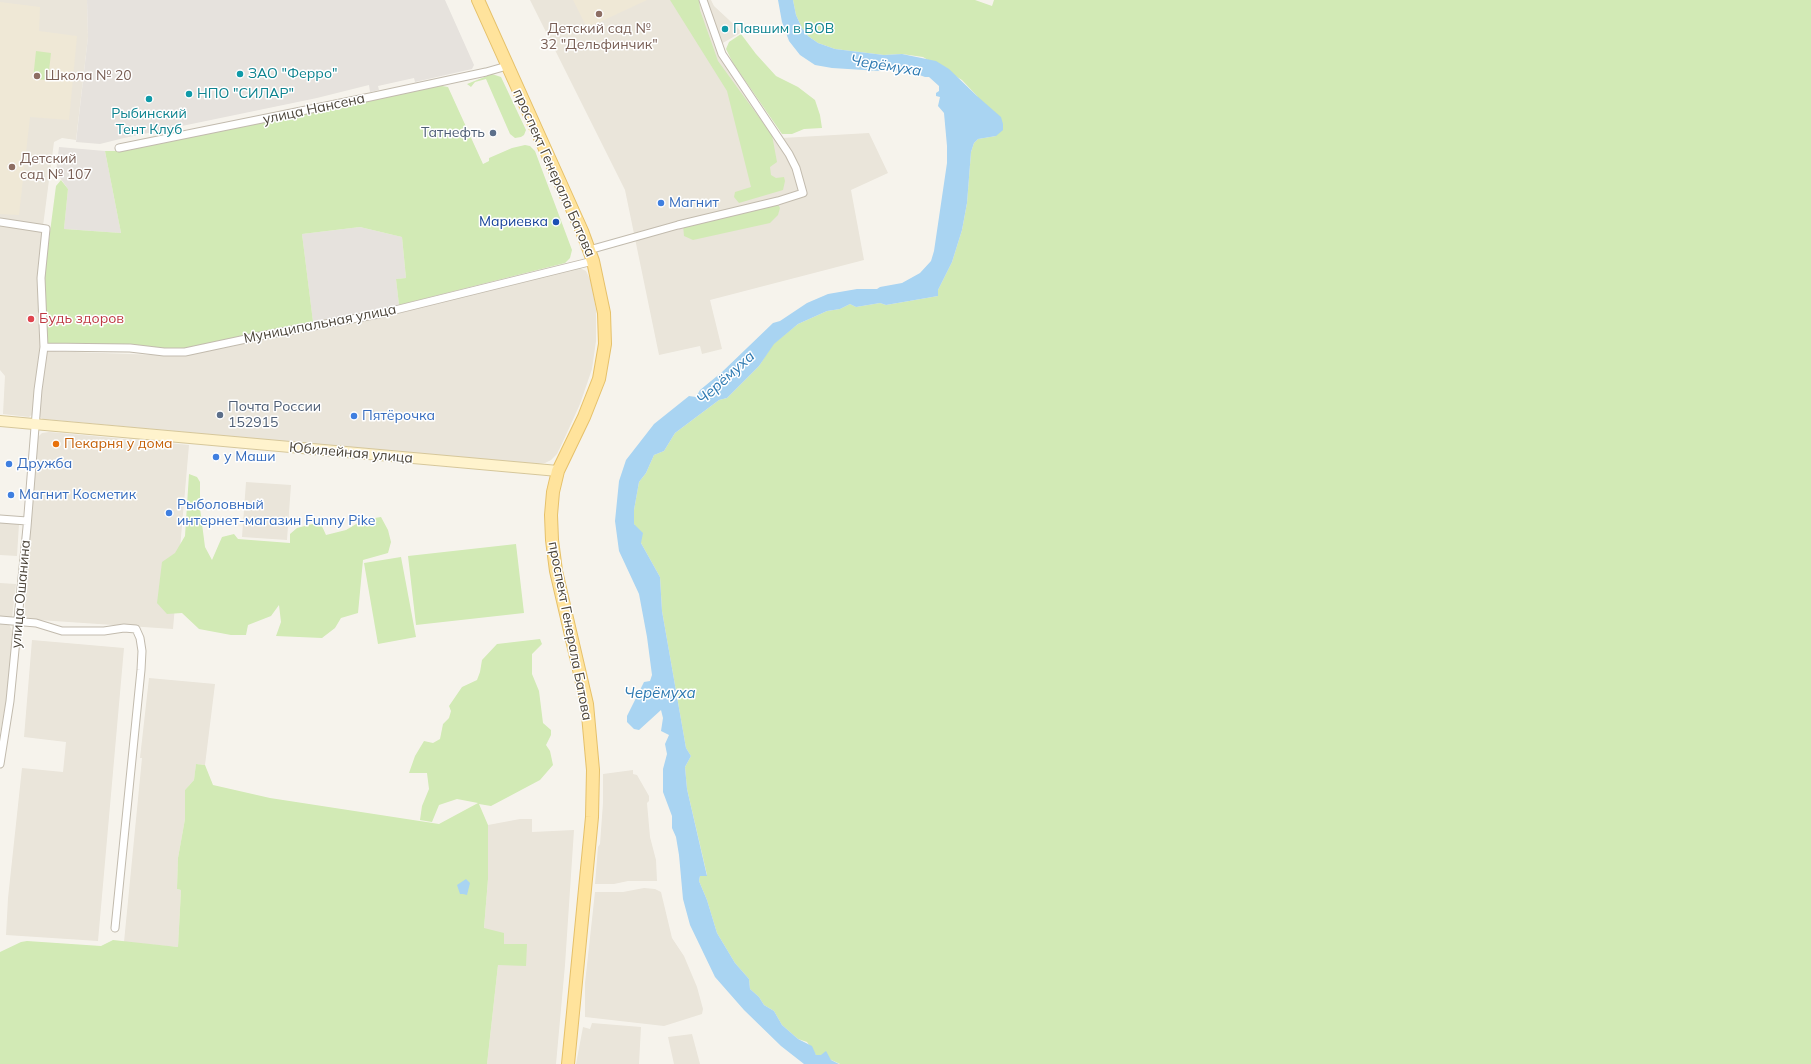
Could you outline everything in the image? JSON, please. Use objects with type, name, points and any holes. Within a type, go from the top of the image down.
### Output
[{"type":"main road","name":"проспект Генерала Батова","points":[[478,0],[591,255],[604,313],[604,356],[600,379],[590,404],[558,471],[553,492],[551,515],[553,554],[587,704],[592,763],[592,817],[568,1064]]},
{"type":"street","name":"Муниципальная улица","points":[[44,347],[130,348],[164,352],[185,352],[260,336],[378,314],[591,255],[678,224],[778,201],[803,193],[796,168],[789,154],[722,54],[703,0]]},
{"type":"street","name":"улица Нансена","points":[[119,148],[370,97],[486,72],[507,66]]},
{"type":"street","name":"улица Ошанина","points":[[0,222],[46,229],[41,278],[44,347],[35,424],[10,701],[0,764]]},
{"type":"street","name":"Юбилейная улица","points":[[0,421],[558,471]]},
{"type":"street","points":[[0,519],[27,521]]},
{"type":"street","points":[[0,620],[36,623],[62,631],[104,631],[124,628],[136,629],[141,644],[141,670],[115,928]]},
{"type":"shaded area","points":[[0,0],[87,0],[88,37],[76,140],[62,138],[54,142],[43,226],[0,218]]},
{"type":"shaded area","points":[[87,0],[445,0],[474,65],[472,69],[415,82],[414,78],[378,86],[379,90],[370,92],[369,85],[317,98],[100,144],[76,142],[88,37]]},
{"type":"shaded area","points":[[530,0],[711,0],[714,6],[742,32],[721,44],[725,53],[782,138],[869,133],[888,173],[851,190],[864,260],[710,300],[722,349],[702,354],[700,346],[659,355],[625,190]]},
{"type":"shaded area","name":"Детский сад № 32 \"Дельфинчик\"","points":[[573,0],[647,0],[587,28]]},
{"type":"shaded area","name":"Школа № 20","points":[[0,2],[40,7],[39,31],[77,36],[69,120],[30,117],[19,215],[0,214]]},
{"type":"shaded area","points":[[59,147],[105,151],[121,233],[64,229],[68,189],[56,172]]},
{"type":"shaded area","points":[[0,225],[42,232],[38,295],[41,316],[42,346],[34,413],[29,417],[3,414],[5,376],[0,370]]},
{"type":"shaded area","points":[[360,227],[402,237],[406,278],[396,279],[399,305],[313,322],[302,234]]},
{"type":"shaded area","points":[[580,268],[586,271],[591,281],[596,310],[596,341],[592,369],[580,404],[557,454],[545,463],[536,464],[43,419],[38,416],[46,351],[185,356],[260,340],[379,318]]},
{"type":"shaded area","points":[[49,432],[189,445],[173,629],[24,619],[37,442],[38,437],[42,433]]},
{"type":"shaded area","points":[[246,482],[291,485],[287,540],[242,537]]},
{"type":"shaded area","points":[[0,522],[19,524],[17,556],[0,555]]},
{"type":"shaded area","points":[[0,583],[16,584],[12,618],[0,616]]},
{"type":"shaded area","points":[[0,623],[9,624],[13,633],[6,701],[0,734]]},
{"type":"shaded area","points":[[32,640],[124,648],[98,941],[6,935],[8,898],[22,768],[63,772],[66,742],[24,737]]},
{"type":"shaded area","points":[[149,678],[215,684],[205,765],[196,764],[194,780],[185,790],[185,819],[178,858],[177,889],[181,890],[178,947],[124,942],[142,758],[140,758]]},
{"type":"shaded area","points":[[633,770],[633,774],[637,775],[649,796],[649,801],[647,803],[650,837],[656,860],[657,881],[628,881],[614,884],[595,884],[603,803],[603,774]]},
{"type":"shaded area","points":[[520,819],[532,819],[532,832],[574,830],[565,965],[556,1064],[487,1064],[498,965],[527,944],[504,944],[484,929],[488,879],[488,825]]},
{"type":"shaded area","points":[[644,888],[655,889],[661,892],[672,938],[684,956],[697,987],[703,1009],[702,1014],[664,1026],[585,1017],[585,983],[595,892],[623,892]]},
{"type":"shaded area","points":[[592,1023],[641,1027],[639,1064],[576,1064],[583,1027],[590,1029]]},
{"type":"shaded area","points":[[692,1034],[700,1064],[674,1064],[668,1037]]},
{"type":"green space","points":[[670,0],[699,0],[700,10],[718,61],[772,135],[777,162],[770,167],[771,175],[776,178],[784,177],[785,181],[783,190],[739,203],[734,197],[735,192],[751,187],[727,91]]},
{"type":"green space","points":[[793,0],[975,0],[992,6],[994,0],[1811,0],[1811,1064],[840,1064],[821,1055],[816,1055],[807,1042],[798,1039],[782,1025],[774,1011],[764,1005],[759,997],[750,989],[749,979],[735,963],[717,933],[707,900],[699,881],[700,876],[707,875],[687,789],[685,767],[691,756],[686,748],[662,611],[660,577],[641,543],[634,524],[634,510],[639,482],[646,473],[654,455],[664,451],[675,433],[719,400],[727,398],[759,366],[773,344],[798,324],[827,311],[840,309],[850,304],[856,307],[880,303],[886,305],[938,296],[938,290],[952,262],[962,230],[967,203],[971,152],[974,143],[978,139],[996,136],[977,96],[962,80],[923,57],[902,54],[884,55],[835,49],[818,43],[808,36],[802,28],[796,15]]},
{"type":"green space","points":[[741,34],[756,54],[776,76],[798,87],[815,100],[820,115],[822,128],[804,129],[792,134],[782,134],[733,63],[726,49],[729,42]]},
{"type":"green space","points":[[36,51],[51,53],[48,80],[33,79]]},
{"type":"green space","points":[[492,74],[501,77],[526,130],[524,135],[521,137],[515,138],[510,134],[486,79],[475,82],[471,87],[467,84]]},
{"type":"green space","points":[[436,85],[448,87],[483,164],[489,161],[489,158],[512,148],[525,145],[530,146],[535,151],[572,250],[570,258],[565,263],[399,305],[396,279],[406,278],[402,237],[360,227],[302,234],[313,322],[184,349],[46,344],[44,278],[56,186],[61,180],[68,189],[64,229],[121,233],[105,151],[118,151]]},
{"type":"green space","points":[[777,203],[780,208],[778,215],[770,223],[693,240],[684,236],[683,225]]},
{"type":"green space","points":[[189,474],[197,477],[200,482],[200,508],[205,547],[212,560],[222,537],[234,534],[238,539],[290,543],[290,534],[297,528],[320,522],[326,535],[346,530],[363,520],[381,517],[388,530],[391,542],[388,553],[363,560],[358,613],[341,618],[335,628],[322,638],[276,636],[281,622],[279,605],[271,616],[248,625],[246,635],[231,635],[199,629],[182,613],[167,614],[157,603],[162,562],[175,553],[185,536]]},
{"type":"green space","points":[[516,544],[524,613],[416,625],[408,556]]},
{"type":"green space","points":[[401,557],[416,637],[378,644],[364,563]]},
{"type":"green space","points":[[540,639],[542,644],[532,654],[532,674],[539,691],[543,723],[551,730],[551,735],[546,745],[550,751],[553,765],[540,780],[491,806],[479,804],[488,825],[488,879],[484,928],[504,933],[504,944],[527,944],[526,966],[498,965],[487,1064],[0,1064],[0,952],[21,942],[27,941],[101,946],[113,940],[178,947],[181,890],[177,889],[178,858],[185,819],[185,790],[194,780],[196,764],[205,765],[213,785],[270,798],[439,824],[478,803],[457,799],[439,805],[432,822],[420,820],[422,806],[429,789],[427,773],[409,773],[415,756],[424,741],[433,743],[440,739],[443,724],[449,718],[451,711],[449,706],[462,687],[477,680],[482,660],[497,644]]},
{"type":"water","name":"Черёмуха","points":[[778,0],[793,0],[796,15],[802,28],[808,36],[818,43],[835,49],[884,55],[902,54],[936,61],[949,69],[1001,117],[1003,124],[1003,130],[996,136],[978,139],[974,143],[971,152],[967,203],[962,230],[952,262],[938,290],[938,296],[886,305],[880,303],[856,307],[850,304],[840,309],[827,311],[798,324],[774,344],[759,366],[727,398],[719,400],[675,433],[664,451],[654,455],[646,473],[639,482],[634,510],[634,524],[643,533],[641,543],[660,577],[662,611],[686,748],[691,756],[685,767],[687,789],[707,876],[700,876],[699,881],[707,900],[717,933],[735,963],[749,979],[750,989],[759,997],[764,1005],[774,1011],[782,1025],[798,1039],[812,1046],[816,1055],[821,1055],[826,1051],[831,1060],[839,1064],[804,1064],[781,1046],[744,1010],[715,977],[690,925],[683,899],[679,855],[676,837],[672,828],[672,816],[663,792],[663,769],[667,754],[665,744],[669,735],[661,731],[663,718],[661,710],[639,730],[634,729],[627,722],[627,716],[644,682],[650,681],[652,675],[639,594],[619,551],[615,521],[619,481],[626,460],[654,424],[689,396],[696,397],[700,390],[722,372],[773,323],[780,321],[807,303],[828,294],[857,289],[877,289],[880,287],[902,283],[920,273],[931,261],[934,251],[947,163],[944,113],[938,106],[940,97],[936,96],[936,93],[939,91],[939,86],[929,77],[914,73],[894,70],[880,71],[832,68],[815,65],[800,55],[789,41],[782,22]]},
{"type":"water","points":[[466,879],[470,883],[467,895],[460,894],[457,885]]},
{"type":"place","name":"Детский сад № 32 \"Дельфинчик\"","points":[[599,14]]},
{"type":"place","name":"Павшим в ВОВ","points":[[725,29]]},
{"type":"place","name":"ЗАО \"Ферро\"","points":[[240,74]]},
{"type":"place","name":"Школа № 20","points":[[37,76]]},
{"type":"place","name":"НПО \"СИЛАР\"","points":[[189,94]]},
{"type":"place","name":"Рыбинский Тент Клуб","points":[[149,99]]},
{"type":"place","name":"Татнефть","points":[[493,133]]},
{"type":"place","name":"Детский сад № 107","points":[[12,167]]},
{"type":"place","name":"Магнит","points":[[661,203]]},
{"type":"place","name":"Мариевка","points":[[556,222]]},
{"type":"place","name":"Будь здоров","points":[[31,319]]},
{"type":"place","name":"Почта России 152915","points":[[220,415]]},
{"type":"place","name":"Пятёрочка","points":[[354,416]]},
{"type":"place","name":"Пекарня у дома","points":[[56,444]]},
{"type":"place","name":"у Маши","points":[[216,457]]},
{"type":"place","name":"Дружба","points":[[9,464]]},
{"type":"place","name":"Магнит Косметик","points":[[11,495]]},
{"type":"place","name":"Рыболовный интернет-магазин Funny Pike","points":[[169,513]]}]
